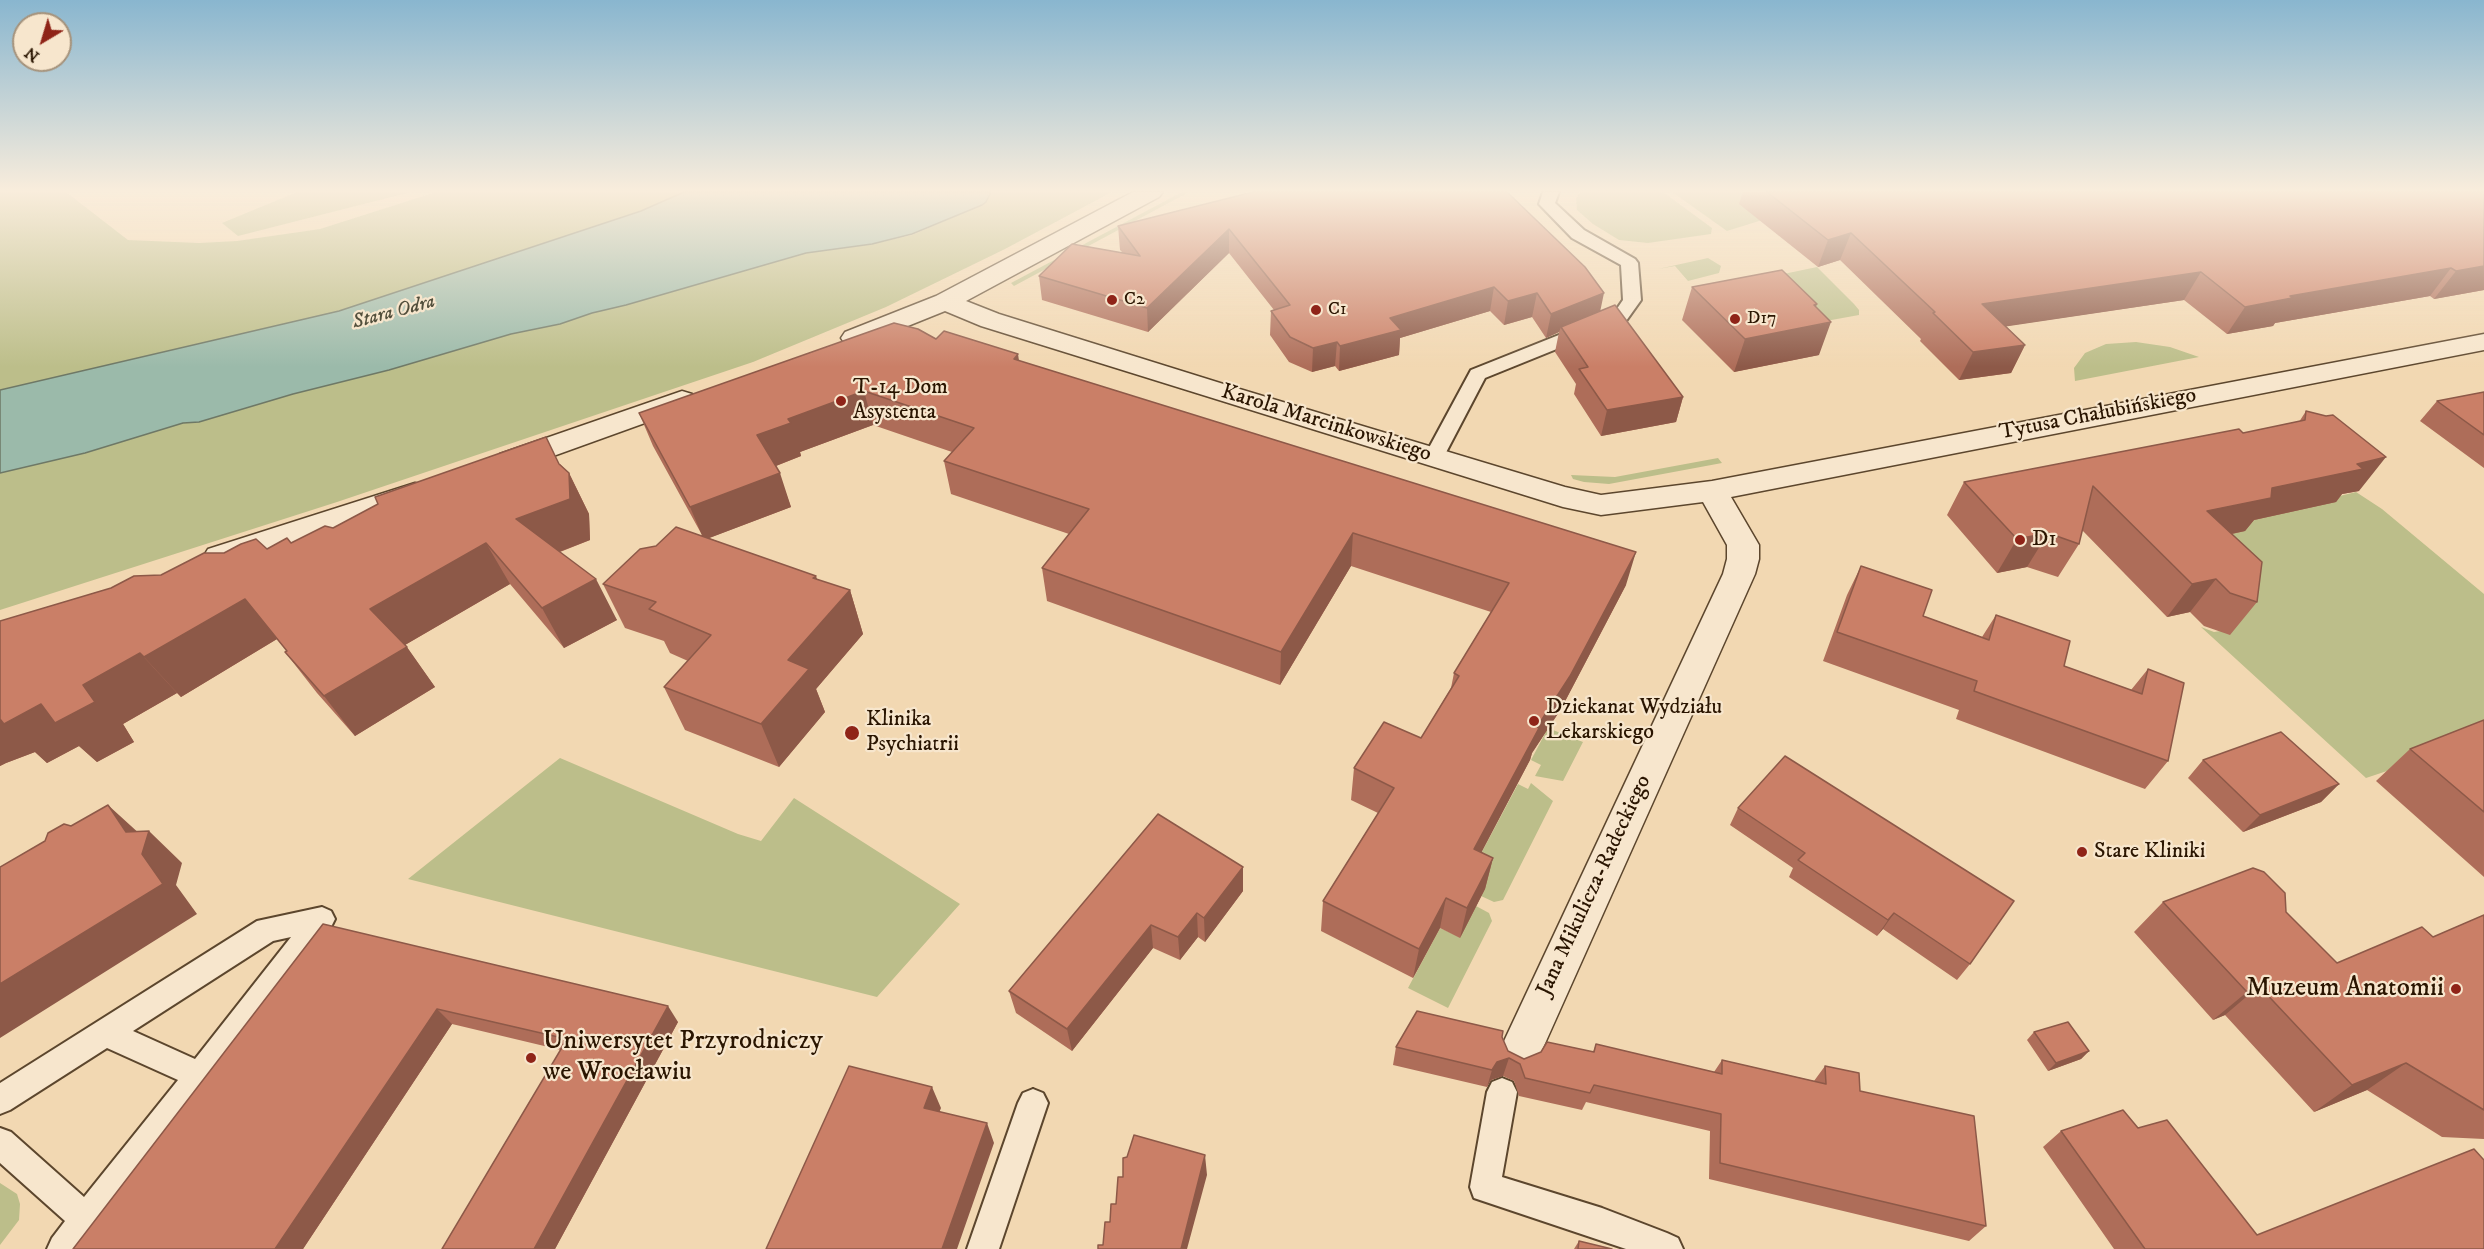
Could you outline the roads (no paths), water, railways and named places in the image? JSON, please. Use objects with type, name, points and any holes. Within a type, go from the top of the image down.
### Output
[{"type":"street","points":[[831,346],[945,302],[1042,250]]},
{"type":"street","name":"Karola Marcinkowskiego","points":[[945,302],[990,320],[1563,497],[1602,505],[1712,491]]},
{"type":"street","name":"Tytusa Chałubińskiego","points":[[1712,491],[2053,423],[2484,342]]},
{"type":"street","points":[[488,469],[710,390]]},
{"type":"street","points":[[195,565],[443,484]]},
{"type":"street","name":"Jana Mikulicza-Radeckiego","points":[[1519,1054],[1739,574],[1743,559],[1743,545],[1712,491]]},
{"type":"lane","points":[[1434,457],[1478,374],[1620,317],[1632,300],[1629,263],[1607,250]]},
{"type":"lane","points":[[0,1100],[267,930],[322,919],[63,1249]]},
{"type":"lane","points":[[105,1033],[199,1075]]},
{"type":"lane","points":[[1502,1092],[1485,1187],[1602,1224],[1667,1249]]},
{"type":"lane","points":[[983,1249],[1032,1103]]},
{"type":"lane","points":[[0,1143],[86,1219]]},
{"type":"water","name":"Stara Odra","points":[[522,250],[826,250],[806,253],[560,324],[511,334],[199,422],[183,423],[85,453],[0,473],[0,390],[339,311]]},
{"type":"place","name":"C2","points":[[1112,300]]},
{"type":"place","name":"C1","points":[[1316,310]]},
{"type":"place","name":"D17","points":[[1735,319]]},
{"type":"place","name":"T-14 Dom Asystenta","points":[[841,401]]},
{"type":"place","name":"D1","points":[[2020,540]]},
{"type":"place","name":"Dziekanat Wydziału Lekarskiego","points":[[1534,721]]},
{"type":"place","name":"Klinika Psychiatrii","points":[[852,733]]},
{"type":"place","name":"Stare Kliniki","points":[[2082,852]]},
{"type":"place","name":"Muzeum Anatomii","points":[[2456,989]]},
{"type":"place","name":"Uniwersytet Przyrodniczy we Wrocławiu","points":[[531,1058]]}]
